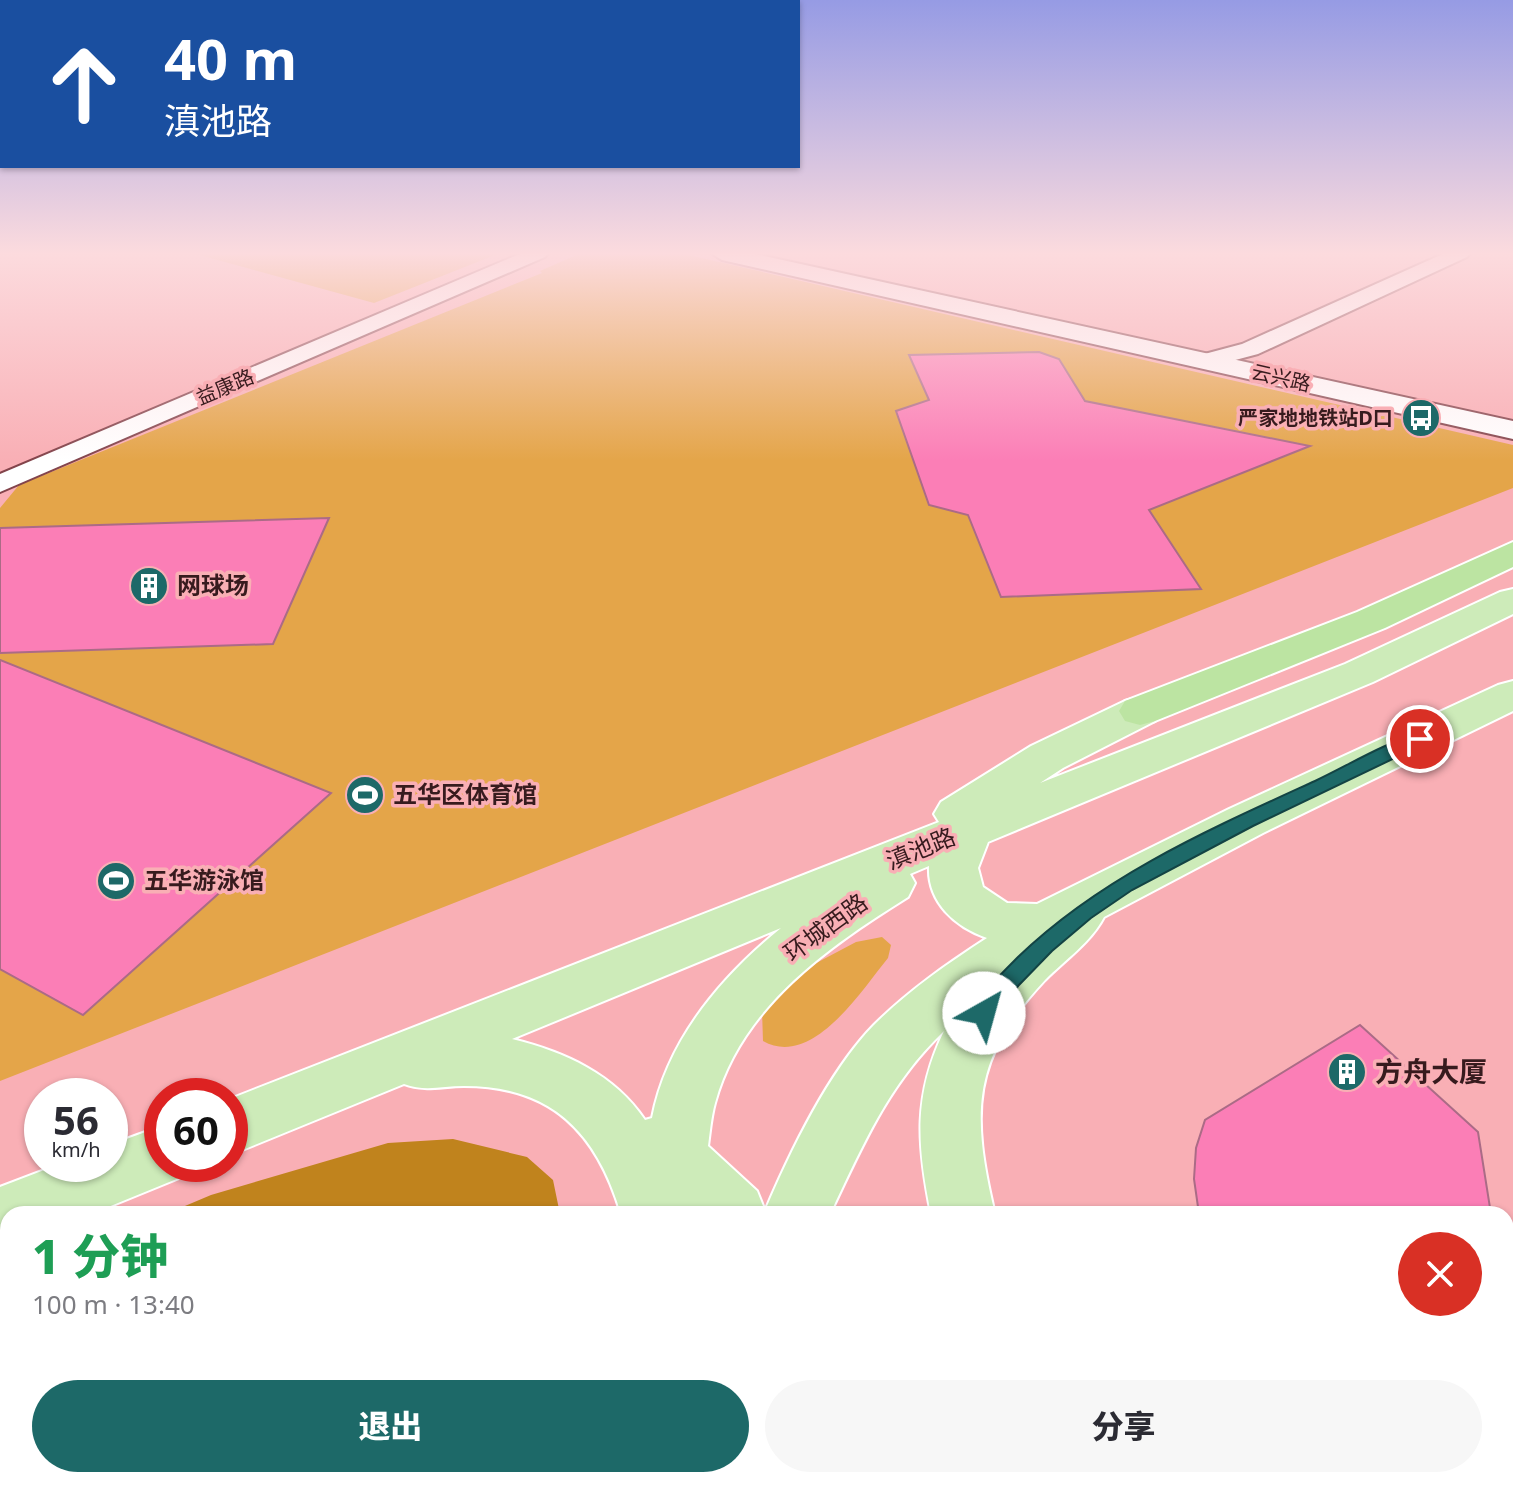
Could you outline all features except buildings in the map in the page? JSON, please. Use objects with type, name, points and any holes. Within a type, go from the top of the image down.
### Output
[{"type":"highway","points":[[1140,711],[1316,644],[1513,553]]},
{"type":"main road","name":"滇池路","points":[[248,1120],[798,920],[902,857],[1359,673],[1513,600]]},
{"type":"main road","name":"滇池路","points":[[965,843],[955,854],[951,869],[954,885],[964,901],[980,914],[1000,922],[1023,926],[1044,924],[1513,694]]},
{"type":"main road","points":[[902,857],[1016,775],[1140,711]]},
{"type":"main road","points":[[798,920],[975,789],[1072,740],[1140,711]]},
{"type":"main road","name":"环城西路","points":[[675,1206],[675,1155],[680,1114],[704,1050],[798,920],[875,892],[965,843],[1069,793],[1251,717]]},
{"type":"main road","points":[[961,1206],[951,1171],[947,1127],[951,1086],[963,1049],[993,1002],[1045,945],[1083,912],[1152,869]]},
{"type":"main road","name":"滇池路","points":[[800,1206],[861,1089],[897,1040],[952,991],[1062,916]]},
{"type":"main road","name":"滇池路","points":[[324,1090],[389,1070],[444,1060],[493,1060],[534,1069],[570,1084],[600,1107],[616,1127],[642,1172],[651,1206]]},
{"type":"main road","points":[[534,1069],[565,1079],[595,1094],[675,1155],[726,1206]]},
{"type":"main road","points":[[34,1206],[144,1162]]},
{"type":"street","name":"益康路","points":[[0,484],[376,322]]},
{"type":"street","name":"云兴路","points":[[1032,322],[1513,430]]},
{"type":"street","points":[[1205,361],[1250,349],[1308,322]]},
{"type":"shaded area","name":"五华区体育馆","points":[[420,322],[981,322],[1513,445],[1513,488],[0,1081],[0,508],[19,485]]},
{"type":"shaded area","points":[[882,937],[891,945],[888,958],[834,1022],[817,1036],[799,1044],[781,1047],[763,1041],[762,1010],[788,978],[856,942]]},
{"type":"shaded area","points":[[453,1139],[527,1157],[553,1180],[558,1206],[185,1206],[211,1195],[388,1143]]},
{"type":"place","name":"严家地地铁站D口","points":[[1421,418]]},
{"type":"place","name":"网球场","points":[[149,586]]},
{"type":"place","name":"五华区体育馆","points":[[365,795]]},
{"type":"place","name":"五华游泳馆","points":[[116,881]]},
{"type":"place","name":"方舟大厦","points":[[1347,1072]]},
{"type":"route","points":[[984,1013],[1011,979],[1045,945],[1083,912],[1124,884],[1246,821],[1420,739]]}]
